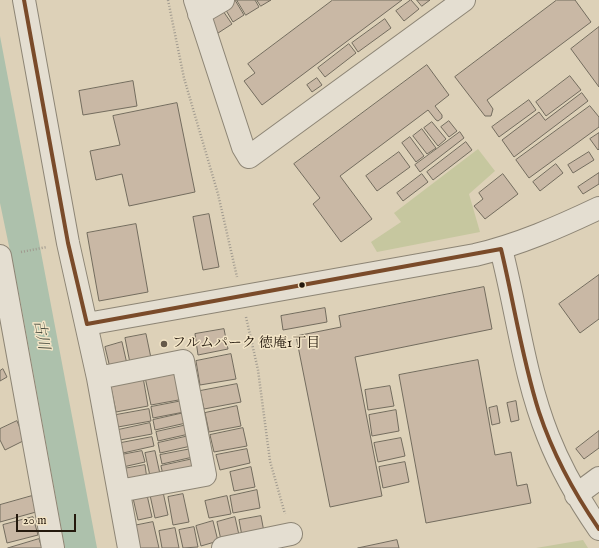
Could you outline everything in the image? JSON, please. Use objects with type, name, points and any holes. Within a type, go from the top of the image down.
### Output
[{"type":"street","points":[[25,0],[68,243],[98,378],[120,491],[129,548]]},
{"type":"street","points":[[223,0],[197,7],[242,147],[249,157],[464,0]]},
{"type":"street","points":[[87,324],[475,255],[500,249],[542,233],[599,208]]},
{"type":"street","points":[[500,249],[537,405],[548,435],[576,495],[599,530]]},
{"type":"street","points":[[0,257],[54,548]]},
{"type":"street","points":[[98,378],[183,361],[205,475],[120,491]]},
{"type":"street","points":[[576,495],[599,478]]},
{"type":"street","points":[[235,547],[291,534]]},
{"type":"path","points":[[168,0],[184,78],[218,194],[242,297],[258,370],[270,461],[291,534]]},
{"type":"path","points":[[0,257],[68,243]]},
{"type":"shaded area","points":[[478,149],[495,171],[469,194],[480,232],[377,252],[371,242],[401,222],[394,213]]},
{"type":"shaded area","points":[[583,540],[588,548],[536,548]]},
{"type":"water","name":"古川","points":[[0,36],[97,548],[65,548],[20,299],[0,203]]},
{"type":"building","points":[[235,0],[244,15],[233,22],[224,7]]},
{"type":"building","points":[[237,0],[255,0],[259,7],[246,15]]},
{"type":"building","points":[[257,0],[271,0],[261,6]]},
{"type":"building","points":[[333,0],[402,0],[262,105],[244,81],[255,73],[248,64]]},
{"type":"building","points":[[411,0],[419,9],[404,21],[396,11]]},
{"type":"building","points":[[417,0],[430,0],[422,6]]},
{"type":"building","points":[[557,0],[575,0],[591,22],[487,100],[493,109],[491,116],[485,116],[455,77]]},
{"type":"building","points":[[221,8],[232,24],[215,35],[208,24]]},
{"type":"building","points":[[385,19],[391,28],[358,52],[352,43]]},
{"type":"building","points":[[599,27],[599,87],[571,49]]},
{"type":"building","points":[[349,44],[356,53],[325,77],[318,68]]},
{"type":"building","points":[[427,65],[449,95],[435,106],[442,115],[442,118],[438,121],[436,120],[428,110],[340,176],[372,219],[341,242],[313,204],[320,198],[294,164]]},
{"type":"building","points":[[570,76],[581,90],[546,116],[536,102]]},
{"type":"building","points":[[317,78],[322,85],[312,92],[307,85]]},
{"type":"building","points":[[133,81],[137,106],[83,115],[79,91]]},
{"type":"building","points":[[582,93],[588,101],[514,157],[502,140],[539,112],[545,120]]},
{"type":"building","points":[[529,100],[536,110],[499,137],[492,127]]},
{"type":"building","points":[[177,103],[195,192],[129,206],[122,174],[96,180],[90,151],[120,145],[113,116]]},
{"type":"building","points":[[590,106],[599,117],[599,127],[529,178],[516,160]]},
{"type":"building","points":[[449,121],[457,131],[449,137],[441,127]]},
{"type":"building","points":[[432,122],[446,139],[438,146],[424,128]]},
{"type":"building","points":[[422,129],[436,148],[427,154],[413,136]]},
{"type":"building","points":[[460,132],[464,138],[420,172],[415,165]]},
{"type":"building","points":[[599,133],[599,149],[598,150],[590,139]]},
{"type":"building","points":[[410,137],[424,156],[416,162],[402,143]]},
{"type":"building","points":[[466,142],[472,150],[433,180],[427,172]]},
{"type":"building","points":[[399,152],[410,167],[377,191],[366,176]]},
{"type":"building","points":[[589,152],[594,160],[573,173],[568,165]]},
{"type":"building","points":[[556,164],[563,173],[540,191],[533,182]]},
{"type":"building","points":[[599,173],[599,184],[583,194],[578,187]]},
{"type":"building","points":[[422,174],[428,182],[403,201],[397,193]]},
{"type":"building","points":[[503,174],[518,194],[485,219],[474,206],[483,199],[479,193]]},
{"type":"building","points":[[209,214],[219,267],[203,270],[193,217]]},
{"type":"building","points":[[136,224],[148,292],[99,301],[87,233]]},
{"type":"building","points":[[599,275],[599,319],[580,333],[559,304]]},
{"type":"building","points":[[484,287],[492,329],[355,357],[382,496],[330,507],[296,336],[341,327],[339,316]]},
{"type":"building","points":[[325,308],[327,322],[283,330],[281,316]]},
{"type":"building","points":[[224,329],[228,349],[198,355],[195,334]]},
{"type":"building","points":[[146,334],[151,358],[130,363],[125,338]]},
{"type":"building","points":[[122,342],[127,364],[110,368],[105,347]]},
{"type":"building","points":[[231,354],[236,379],[200,385],[196,361]]},
{"type":"building","points":[[478,360],[495,455],[511,452],[517,486],[527,484],[531,503],[426,523],[399,375]]},
{"type":"building","points":[[3,369],[7,377],[0,381],[0,371]]},
{"type":"building","points":[[178,370],[184,399],[151,405],[145,377]]},
{"type":"building","points":[[143,377],[148,406],[116,412],[110,383]]},
{"type":"building","points":[[237,384],[241,402],[204,409],[200,391]]},
{"type":"building","points":[[390,386],[394,406],[368,410],[365,390]]},
{"type":"building","points":[[182,401],[184,412],[153,418],[151,407]]},
{"type":"building","points":[[516,401],[519,420],[511,422],[507,403]]},
{"type":"building","points":[[237,406],[241,426],[209,432],[205,413]]},
{"type":"building","points":[[497,406],[500,423],[492,425],[489,408]]},
{"type":"building","points":[[149,409],[151,421],[118,427],[116,415]]},
{"type":"building","points":[[396,410],[399,431],[372,436],[369,415]]},
{"type":"building","points":[[184,413],[186,423],[155,430],[153,420]]},
{"type":"building","points":[[17,421],[25,440],[5,450],[0,440],[0,429]]},
{"type":"building","points":[[150,423],[152,434],[120,440],[118,430]]},
{"type":"building","points":[[187,425],[189,434],[158,441],[156,432]]},
{"type":"building","points":[[243,428],[247,446],[214,452],[210,435]]},
{"type":"building","points":[[599,431],[599,448],[584,459],[576,449]]},
{"type":"building","points":[[189,436],[191,446],[160,453],[158,443]]},
{"type":"building","points":[[152,437],[154,446],[123,453],[121,443]]},
{"type":"building","points":[[401,438],[405,456],[378,462],[374,443]]},
{"type":"building","points":[[191,449],[193,457],[162,464],[160,455]]},
{"type":"building","points":[[247,449],[250,463],[220,470],[216,455]]},
{"type":"building","points":[[142,451],[145,462],[123,467],[121,455]]},
{"type":"building","points":[[155,451],[160,474],[150,476],[145,453]]},
{"type":"building","points":[[193,459],[195,468],[163,475],[161,466]]},
{"type":"building","points":[[405,462],[409,482],[383,488],[379,467]]},
{"type":"building","points":[[145,465],[147,479],[125,483],[123,469]]},
{"type":"building","points":[[251,467],[255,487],[234,491],[230,472]]},
{"type":"building","points":[[257,490],[260,508],[233,513],[230,496]]},
{"type":"building","points":[[163,492],[168,515],[155,518],[150,495]]},
{"type":"building","points":[[183,494],[189,522],[173,525],[168,497]]},
{"type":"building","points":[[147,495],[152,517],[138,520],[133,498]]},
{"type":"building","points":[[32,496],[36,512],[0,522],[0,505]]},
{"type":"building","points":[[227,496],[231,514],[209,518],[205,501]]},
{"type":"building","points":[[261,516],[264,532],[242,536],[239,520]]},
{"type":"building","points":[[33,517],[38,535],[7,543],[3,525]]},
{"type":"building","points":[[235,517],[239,535],[221,540],[217,522]]},
{"type":"building","points":[[213,521],[218,541],[201,546],[196,526]]},
{"type":"building","points":[[153,522],[159,548],[138,548],[133,526]]},
{"type":"building","points":[[194,527],[198,547],[183,548],[179,530]]},
{"type":"building","points":[[175,528],[179,548],[162,548],[159,531]]},
{"type":"building","points":[[39,539],[42,548],[8,548]]},
{"type":"building","points":[[397,540],[399,548],[358,548]]},
{"type":"transit line","points":[[24,0],[68,243],[87,324],[501,249],[523,351],[539,412],[565,473],[599,529]]},
{"type":"place","name":"フルムパーク 徳庵1丁目","points":[[164,344]]}]
